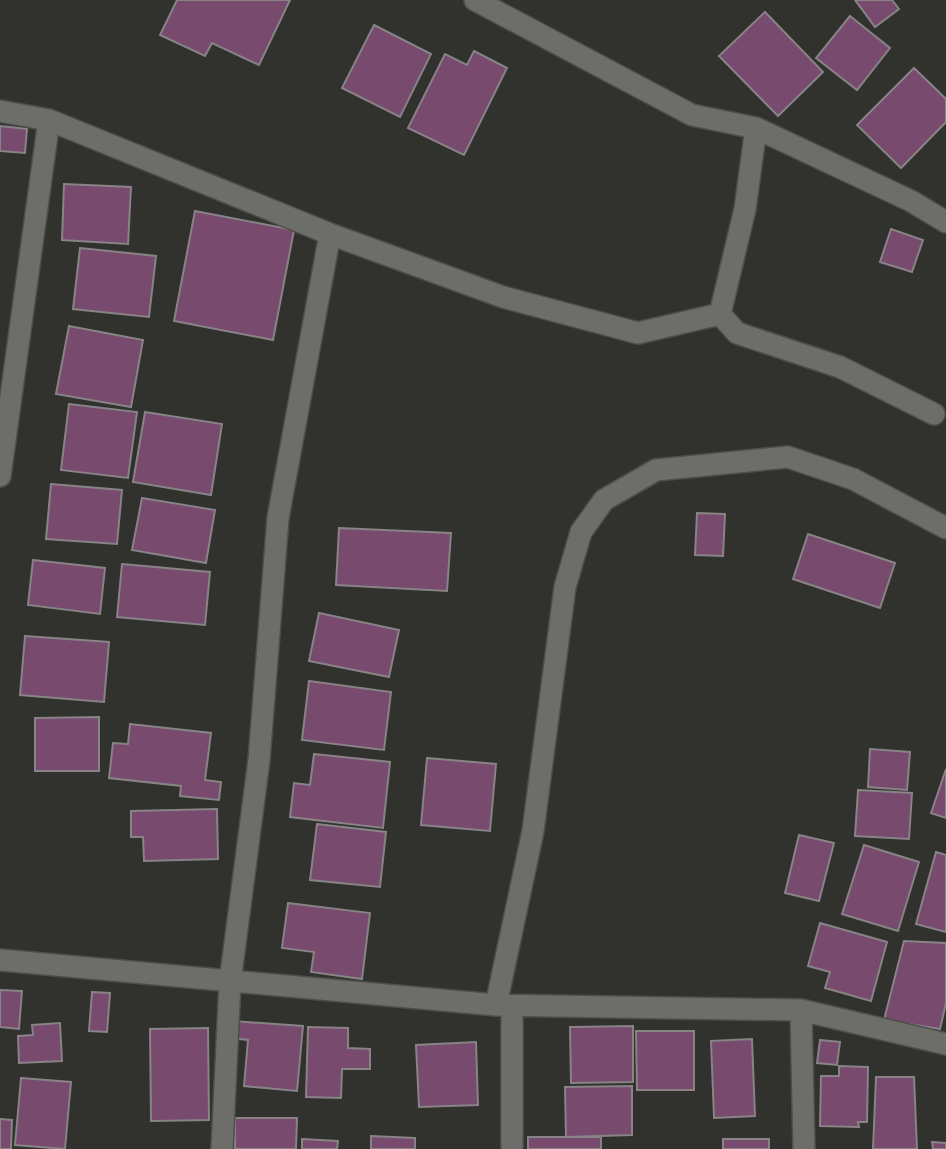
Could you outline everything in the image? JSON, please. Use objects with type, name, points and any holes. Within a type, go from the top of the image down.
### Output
[{"type":"street","points":[[477,0],[692,115],[757,128],[911,201],[946,222]]},
{"type":"street","points":[[0,111],[49,120],[330,234],[503,297],[638,333],[720,314]]},
{"type":"street","points":[[0,476],[49,120]]},
{"type":"street","points":[[720,314],[745,209],[757,128]]},
{"type":"street","points":[[222,1149],[230,982],[259,760],[278,518],[330,234]]},
{"type":"street","points":[[720,314],[737,333],[840,367],[934,414]]},
{"type":"street","points":[[512,1149],[504,1006],[533,831],[565,587],[581,532],[604,499],[656,470],[788,457],[853,479],[946,528]]},
{"type":"street","points":[[0,960],[504,1006],[801,1010],[946,1044]]},
{"type":"street","points":[[801,1010],[804,1149]]},
{"type":"building","points":[[177,0],[290,0],[259,65],[212,43],[205,56],[160,35]]},
{"type":"building","points":[[855,0],[892,0],[899,9],[875,27]]},
{"type":"building","points":[[765,12],[823,72],[778,116],[719,56]]},
{"type":"building","points":[[850,16],[890,48],[857,90],[816,58]]},
{"type":"building","points":[[374,25],[431,54],[400,117],[342,88]]},
{"type":"building","points":[[474,51],[507,68],[464,155],[408,128],[445,54],[467,65]]},
{"type":"building","points":[[914,68],[946,99],[946,122],[901,168],[857,125]]},
{"type":"building","points":[[0,126],[27,129],[25,153],[0,151]]},
{"type":"building","points":[[64,184],[131,187],[128,244],[62,240]]},
{"type":"building","points":[[195,211],[294,230],[273,340],[174,321]]},
{"type":"building","points":[[891,229],[923,240],[912,272],[880,262]]},
{"type":"building","points":[[80,248],[156,256],[149,317],[73,309]]},
{"type":"building","points":[[69,326],[143,340],[131,407],[56,394]]},
{"type":"building","points":[[69,404],[137,412],[128,478],[61,470]]},
{"type":"building","points":[[145,412],[222,424],[211,495],[133,482]]},
{"type":"building","points":[[51,484],[122,490],[117,544],[46,539]]},
{"type":"building","points":[[142,498],[215,510],[206,563],[132,550]]},
{"type":"building","points":[[697,513],[725,514],[723,556],[695,555]]},
{"type":"building","points":[[339,528],[451,533],[447,591],[336,585]]},
{"type":"building","points":[[808,534],[895,563],[880,608],[793,579]]},
{"type":"building","points":[[33,560],[105,568],[100,614],[28,605]]},
{"type":"building","points":[[122,564],[210,572],[205,625],[117,617]]},
{"type":"building","points":[[319,613],[399,630],[389,677],[309,661]]},
{"type":"building","points":[[25,636],[109,642],[104,702],[20,695]]},
{"type":"building","points":[[309,681],[391,692],[384,750],[302,740]]},
{"type":"building","points":[[99,717],[99,771],[35,771],[35,718]]},
{"type":"building","points":[[130,724],[211,733],[205,780],[221,782],[219,800],[180,796],[181,786],[109,778],[113,743],[128,744]]},
{"type":"building","points":[[870,749],[910,752],[907,790],[868,787]]},
{"type":"building","points":[[314,754],[390,762],[383,828],[290,817],[294,783],[310,785]]},
{"type":"building","points":[[427,758],[496,764],[490,831],[421,825]]},
{"type":"building","points":[[946,769],[946,818],[931,813]]},
{"type":"building","points":[[858,790],[912,793],[909,839],[855,836]]},
{"type":"building","points":[[217,809],[218,859],[144,861],[143,837],[131,837],[131,811]]},
{"type":"building","points":[[317,824],[386,832],[380,887],[310,880]]},
{"type":"building","points":[[799,835],[834,843],[819,901],[785,893]]},
{"type":"building","points":[[864,845],[919,862],[898,931],[842,914]]},
{"type":"building","points":[[936,852],[946,855],[946,932],[916,924]]},
{"type":"building","points":[[288,903],[370,913],[362,979],[311,972],[314,952],[282,948]]},
{"type":"building","points":[[820,923],[887,942],[871,1001],[825,988],[830,972],[808,966]]},
{"type":"building","points":[[904,941],[946,943],[946,1003],[940,1029],[884,1020]]},
{"type":"building","points":[[0,990],[22,991],[19,1029],[0,1027]]},
{"type":"building","points":[[92,992],[110,993],[107,1032],[89,1031]]},
{"type":"building","points":[[233,1021],[303,1026],[297,1091],[244,1086],[248,1040],[231,1038]]},
{"type":"building","points":[[60,1023],[62,1061],[19,1063],[18,1036],[33,1035],[32,1025]]},
{"type":"building","points":[[633,1026],[633,1082],[571,1083],[570,1027]]},
{"type":"building","points":[[308,1027],[348,1028],[348,1048],[370,1049],[370,1069],[342,1069],[341,1098],[306,1097]]},
{"type":"building","points":[[208,1028],[209,1120],[151,1121],[150,1029]]},
{"type":"building","points":[[636,1031],[694,1031],[694,1090],[637,1090]]},
{"type":"building","points":[[752,1039],[755,1116],[714,1118],[711,1041]]},
{"type":"building","points":[[820,1040],[840,1042],[837,1065],[817,1063]]},
{"type":"building","points":[[476,1042],[478,1105],[419,1107],[416,1045]]},
{"type":"building","points":[[839,1066],[868,1067],[867,1122],[858,1122],[859,1127],[820,1126],[821,1076],[839,1076]]},
{"type":"building","points":[[876,1077],[914,1077],[917,1149],[873,1149]]},
{"type":"building","points":[[21,1078],[71,1082],[65,1149],[15,1145]]},
{"type":"building","points":[[632,1086],[632,1135],[566,1137],[565,1087]]},
{"type":"building","points":[[235,1118],[297,1118],[296,1149],[235,1149]]},
{"type":"building","points":[[0,1119],[12,1120],[11,1149],[0,1149]]},
{"type":"building","points":[[371,1136],[415,1138],[415,1149],[371,1149]]},
{"type":"building","points":[[528,1137],[601,1137],[601,1149],[528,1149]]},
{"type":"building","points":[[302,1139],[338,1141],[337,1149],[302,1149]]},
{"type":"building","points":[[723,1139],[769,1139],[769,1149],[723,1149]]},
{"type":"building","points":[[932,1142],[946,1143],[946,1149],[933,1149]]}]
